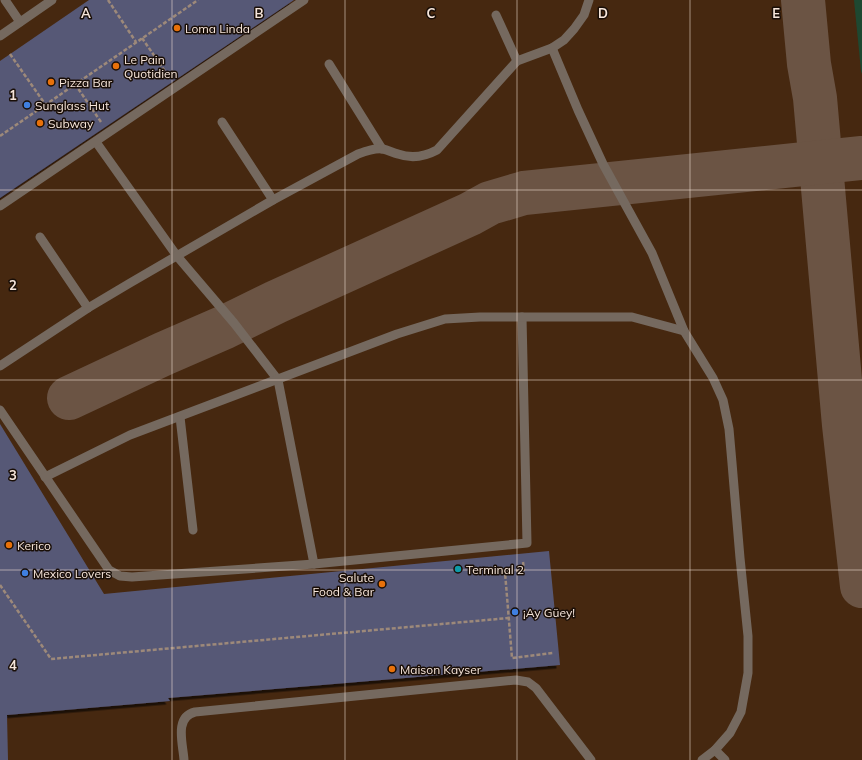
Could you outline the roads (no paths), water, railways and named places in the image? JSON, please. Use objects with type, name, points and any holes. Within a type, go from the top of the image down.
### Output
[{"type":"lane","points":[[5,0],[20,22]]},
{"type":"lane","points":[[0,36],[52,0]]},
{"type":"lane","points":[[0,206],[304,0]]},
{"type":"lane","points":[[0,366],[88,308],[273,200],[358,154],[370,150],[382,149],[413,158],[427,156],[437,150],[517,61],[552,48],[564,40],[584,15],[589,0]]},
{"type":"lane","points":[[496,15],[517,61]]},
{"type":"lane","points":[[552,48],[603,164],[652,253],[684,331],[713,378],[723,400],[729,429],[748,636],[748,673],[741,712],[730,734],[715,750],[702,760]]},
{"type":"lane","points":[[329,64],[382,149]]},
{"type":"lane","points":[[222,122],[273,200]]},
{"type":"lane","points":[[96,142],[177,256],[234,323],[278,380],[314,564]]},
{"type":"lane","points":[[40,237],[88,308]]},
{"type":"lane","points":[[0,410],[109,570],[120,576],[132,577],[314,564],[527,543],[522,317]]},
{"type":"lane","points":[[45,478],[130,435],[398,334],[445,319],[632,317],[684,331]]},
{"type":"lane","points":[[180,416],[193,530]]},
{"type":"lane","points":[[184,760],[181,726],[185,716],[190,713],[516,680],[528,682],[536,688],[591,760]]},
{"type":"lane","points":[[715,750],[725,760]]},
{"type":"place","name":"Loma Linda","points":[[177,28]]},
{"type":"place","name":"Le Pain Quotidien","points":[[116,66]]},
{"type":"place","name":"Pizza Bar","points":[[51,82]]},
{"type":"place","name":"Sunglass Hut","points":[[27,105]]},
{"type":"place","name":"Subway","points":[[40,123]]},
{"type":"place","name":"Kerico","points":[[9,545]]},
{"type":"place","name":"Terminal 2","points":[[458,569]]},
{"type":"place","name":"Mexico Lovers","points":[[25,573]]},
{"type":"place","name":"Salute Food & Bar","points":[[382,584]]},
{"type":"place","name":"¡Ay Güey!","points":[[515,612]]},
{"type":"place","name":"Maison Kayser","points":[[392,669]]}]
